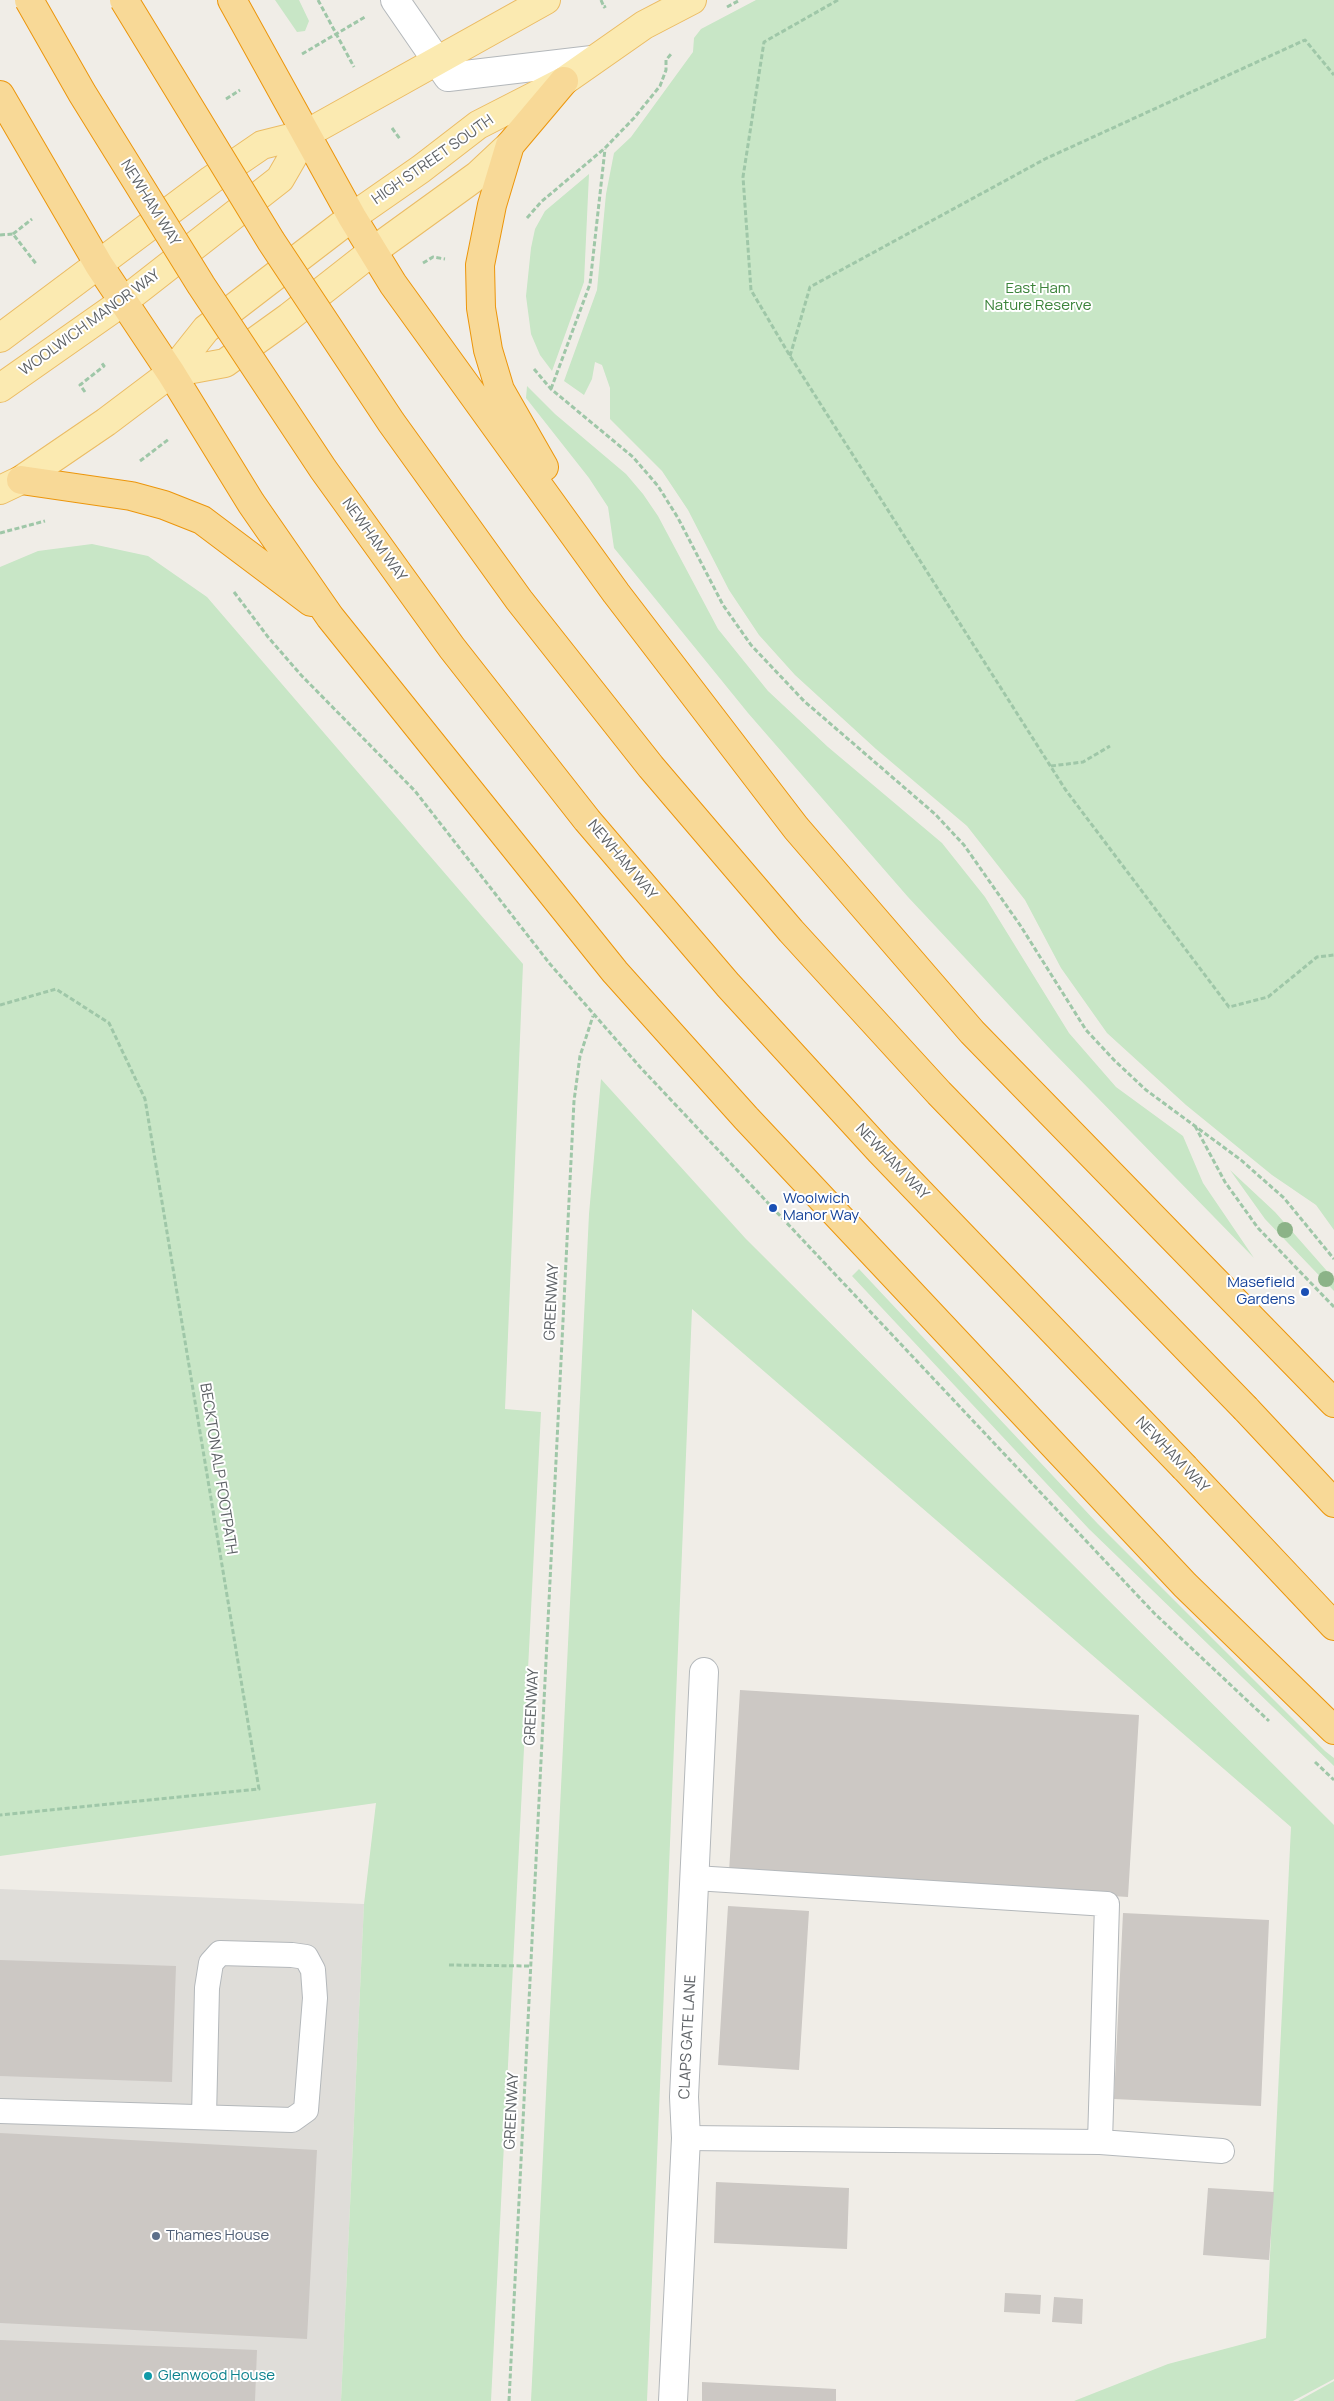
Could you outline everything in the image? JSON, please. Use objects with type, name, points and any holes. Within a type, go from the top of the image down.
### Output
[{"type":"highway","name":"NEWHAM WAY","points":[[29,0],[82,93],[200,285],[296,429],[452,648],[587,820],[728,986],[880,1151],[1334,1626]]},
{"type":"highway","points":[[124,0],[271,242],[391,422],[519,600],[651,767],[791,931],[932,1086],[1246,1409],[1334,1503]]},
{"type":"highway","points":[[232,0],[352,217],[393,284],[616,593],[796,828],[972,1032],[1334,1403]]},
{"type":"highway","points":[[564,81],[510,145],[492,205],[480,265],[481,308],[488,350],[500,390],[616,593]]},
{"type":"highway","points":[[0,95],[99,265],[171,373],[251,503],[330,617],[615,972],[746,1118],[1185,1585],[1334,1730]]},
{"type":"highway","points":[[11,485],[131,496],[164,505],[202,520],[330,617]]},
{"type":"main road","points":[[0,338],[211,180],[262,146],[306,134],[546,0]]},
{"type":"main road","name":"HIGH STREET SOUTH","points":[[171,373],[206,329],[352,217],[421,170],[478,124],[564,81],[644,25],[692,0]]},
{"type":"main road","name":"WOOLWICH MANOR WAY","points":[[0,388],[124,301],[280,179],[306,134]]},
{"type":"main road","points":[[11,485],[106,422],[171,373],[225,364],[290,317],[373,251],[478,175],[510,145]]},
{"type":"street","points":[[395,0],[448,77],[592,60]]},
{"type":"street","name":"CLAPS GATE LANE","points":[[673,2401],[686,2138],[684,2097],[704,1672]]},
{"type":"lane","points":[[695,1878],[1108,1904],[1100,2142]]},
{"type":"lane","points":[[0,2111],[292,2120],[306,2110],[315,1998],[313,1970],[306,1957],[220,1953],[211,1963],[207,1988],[204,2117]]},
{"type":"lane","points":[[686,2138],[1100,2142],[1222,2151]]},
{"type":"path","points":[[318,0],[356,71]]},
{"type":"path","points":[[838,0],[764,42],[743,177],[751,290],[790,356],[1065,790],[1229,1007],[1268,998],[1317,957],[1334,955]]},
{"type":"path","points":[[303,53],[367,16]]},
{"type":"path","points":[[790,356],[810,287],[1045,159],[1305,40],[1334,75]]},
{"type":"path","points":[[541,202],[605,148],[660,86],[666,70],[666,60]]},
{"type":"path","points":[[551,389],[590,284],[605,148]]},
{"type":"path","points":[[0,235],[13,234],[39,214]]},
{"type":"path","points":[[13,234],[43,272]]},
{"type":"path","points":[[420,265],[433,257]]},
{"type":"path","points":[[88,396],[80,385],[104,366],[99,358]]},
{"type":"path","points":[[530,363],[551,389],[633,457],[658,486],[678,518],[724,605],[751,645],[804,702],[935,814],[964,845],[1020,925],[1086,1030],[1146,1090],[1241,1160],[1284,1198],[1334,1259]]},
{"type":"path","points":[[135,465],[174,436]]},
{"type":"path","points":[[231,588],[301,675],[415,791],[593,1016],[1154,1613],[1204,1662],[1275,1726]]},
{"type":"path","points":[[1051,766],[1083,762],[1110,746]]},
{"type":"path","name":"BECKTON ALP FOOTPATH","points":[[0,1005],[56,989],[110,1023],[145,1099],[259,1789],[0,1815]]},
{"type":"path","name":"GREENWAY","points":[[509,2401],[574,1101],[580,1056],[593,1016]]},
{"type":"path","points":[[1194,1124],[1225,1182],[1258,1228],[1334,1307]]},
{"type":"path","points":[[1310,1758],[1334,1780]]},
{"type":"path","points":[[449,1965],[531,1966]]},
{"type":"shaded area","points":[[0,1889],[364,1904],[341,2401],[0,2401]]},
{"type":"green space","points":[[275,0],[299,0],[309,21],[305,31],[297,32]]},
{"type":"green space","name":"East Ham Nature Reserve","points":[[756,0],[1334,0],[1334,1230],[1316,1205],[1272,1175],[1186,1105],[1107,1033],[1061,968],[1025,900],[967,826],[876,749],[795,675],[759,635],[729,590],[688,510],[662,471],[610,419],[610,388],[602,365],[595,362],[592,379],[584,395],[564,381],[597,290],[606,194],[614,153],[631,137],[693,52],[694,38],[701,29]]},
{"type":"green space","points":[[589,174],[584,282],[552,371],[540,355],[531,334],[526,296],[531,248],[535,229],[545,211]]},
{"type":"green space","points":[[527,386],[555,414],[626,474],[643,494],[658,516],[718,629],[768,691],[828,747],[942,843],[985,897],[1069,1033],[1116,1087],[1183,1136],[1203,1183],[1254,1258],[1051,1050],[908,897],[748,713],[614,548],[608,507],[589,478],[526,398]]},
{"type":"green space","points":[[92,544],[148,556],[207,597],[523,964],[505,1409],[541,1412],[491,2401],[341,2401],[364,1904],[376,1803],[0,1856],[0,567],[38,551]]},
{"type":"green space","points":[[601,1079],[746,1239],[1334,1825],[1334,2379],[1293,2401],[1074,2401],[1168,2364],[1266,2338],[1291,1827],[692,1309],[647,2401],[531,2401],[589,1214]]},
{"type":"green space","points":[[1230,1170],[1275,1212],[1334,1279],[1334,1291],[1265,1219]]},
{"type":"green space","points":[[859,1269],[1098,1524],[1334,1758],[1334,1766],[1089,1529],[852,1276]]},
{"type":"green space","points":[[1334,2381],[1334,2401],[1298,2401]]},
{"type":"building","points":[[740,1690],[1139,1715],[1128,1897],[729,1872]]},
{"type":"building","points":[[728,1906],[809,1911],[799,2070],[718,2065]]},
{"type":"building","points":[[1123,1913],[1269,1920],[1261,2106],[1114,2099]]},
{"type":"building","points":[[0,1960],[176,1966],[172,2082],[0,2076]]},
{"type":"building","name":"Thames House","points":[[0,2133],[317,2150],[307,2339],[0,2323]]},
{"type":"building","points":[[716,2182],[849,2188],[847,2249],[714,2243]]},
{"type":"building","points":[[1208,2188],[1274,2192],[1269,2260],[1203,2255]]},
{"type":"building","points":[[1005,2293],[1041,2295],[1040,2314],[1004,2312]]},
{"type":"building","points":[[1054,2297],[1083,2299],[1082,2324],[1052,2322]]},
{"type":"building","name":"Glenwood House","points":[[0,2340],[257,2350],[255,2401],[0,2401]]},
{"type":"building","points":[[702,2382],[836,2389],[836,2401],[702,2401]]},
{"type":"place","name":"Woolwich Manor Way","points":[[773,1208]]},
{"type":"place","name":"Masefield Gardens","points":[[1305,1292]]},
{"type":"place","name":"Thames House","points":[[156,2236]]},
{"type":"place","name":"Glenwood House","points":[[148,2376]]}]
